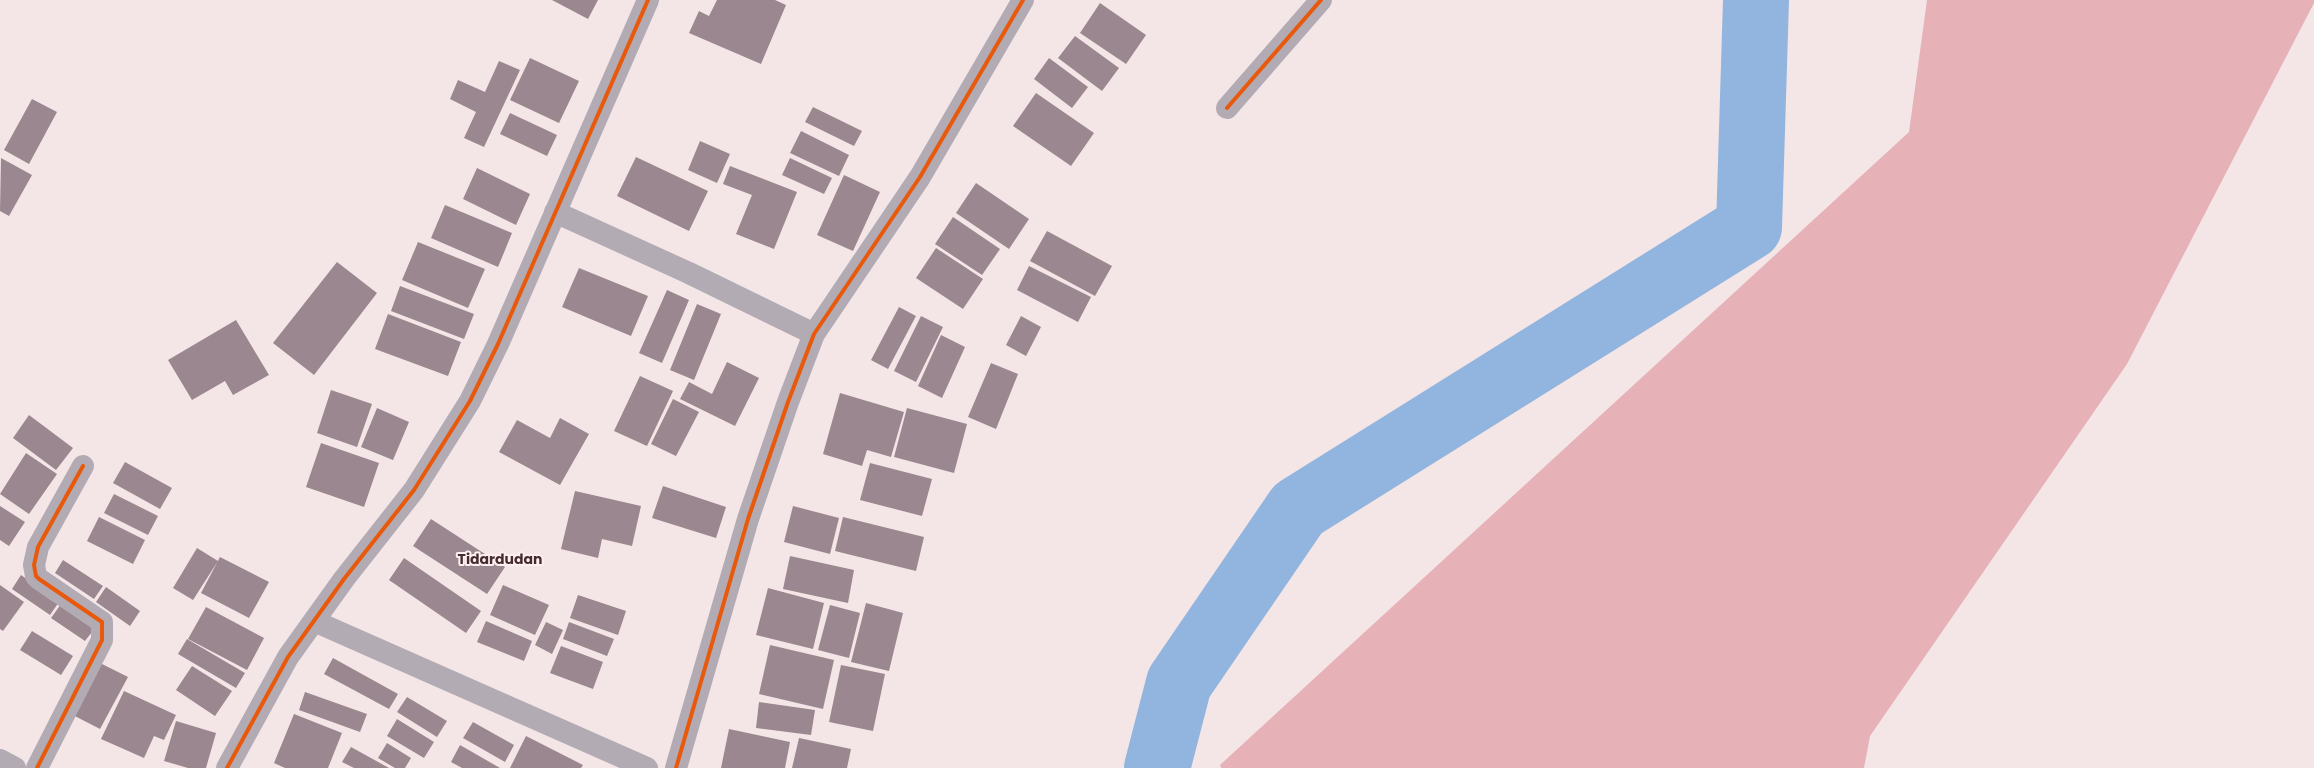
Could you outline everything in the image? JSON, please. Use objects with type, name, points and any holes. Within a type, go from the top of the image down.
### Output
[{"type":"street","points":[[227,768],[288,657],[344,579],[414,490],[470,401],[498,344],[648,0]]},
{"type":"street","points":[[676,768],[748,519],[780,424],[814,334],[920,177],[1023,0]]},
{"type":"street","points":[[1227,108],[1321,0]]},
{"type":"street","points":[[555,212],[682,270],[814,334]]},
{"type":"street","points":[[37,768],[102,640],[102,622],[39,579],[34,569],[38,547],[83,466]]},
{"type":"street","points":[[314,621],[647,768]]},
{"type":"street","points":[[0,760],[15,768]]},
{"type":"shaded area","points":[[1927,0],[2314,0],[2314,3],[2127,364],[1870,736],[1864,768],[1221,768],[1220,765],[1909,132]]},
{"type":"building","points":[[552,0],[598,0],[588,19]]},
{"type":"building","points":[[717,0],[775,0],[786,5],[761,64],[689,33],[699,11],[709,16]]},
{"type":"building","points":[[1100,3],[1146,35],[1126,64],[1080,33]]},
{"type":"building","points":[[1075,36],[1119,68],[1102,91],[1058,58]]},
{"type":"building","points":[[530,58],[579,81],[559,123],[510,100]]},
{"type":"building","points":[[1049,58],[1088,87],[1072,108],[1034,79]]},
{"type":"building","points":[[499,61],[520,70],[484,147],[464,138],[476,112],[450,99],[458,80],[485,92]]},
{"type":"building","points":[[1036,93],[1094,133],[1071,166],[1013,126]]},
{"type":"building","points":[[32,99],[57,112],[29,164],[4,150]]},
{"type":"building","points":[[813,107],[862,131],[854,146],[805,122]]},
{"type":"building","points":[[510,113],[557,135],[547,156],[500,134]]},
{"type":"building","points":[[801,131],[849,155],[839,176],[790,153]]},
{"type":"building","points":[[700,141],[730,154],[717,183],[688,170]]},
{"type":"building","points":[[636,157],[708,191],[689,231],[617,196]]},
{"type":"building","points":[[1,158],[32,175],[9,216],[0,211]]},
{"type":"building","points":[[790,158],[832,178],[824,194],[782,175]]},
{"type":"building","points":[[730,166],[797,192],[774,249],[736,234],[752,195],[723,184]]},
{"type":"building","points":[[477,168],[530,194],[516,225],[463,199]]},
{"type":"building","points":[[844,175],[880,192],[853,251],[817,235]]},
{"type":"building","points":[[976,183],[1029,219],[1009,249],[956,213]]},
{"type":"building","points":[[445,205],[512,233],[498,267],[431,238]]},
{"type":"building","points":[[953,217],[1000,249],[982,275],[935,244]]},
{"type":"building","points":[[1047,231],[1112,266],[1095,296],[1030,261]]},
{"type":"building","points":[[418,242],[485,269],[468,308],[402,280]]},
{"type":"building","points":[[936,248],[983,279],[963,309],[916,278]]},
{"type":"building","points":[[337,262],[377,293],[314,375],[273,343]]},
{"type":"building","points":[[1029,266],[1091,297],[1078,322],[1017,290]]},
{"type":"building","points":[[579,268],[648,296],[631,336],[562,307]]},
{"type":"building","points":[[400,286],[474,314],[464,339],[391,311]]},
{"type":"building","points":[[667,290],[689,300],[662,363],[639,353]]},
{"type":"building","points":[[697,304],[721,314],[694,380],[670,370]]},
{"type":"building","points":[[899,307],[916,316],[888,369],[871,360]]},
{"type":"building","points":[[388,314],[461,342],[448,376],[375,349]]},
{"type":"building","points":[[921,316],[943,327],[916,382],[894,371]]},
{"type":"building","points":[[1021,316],[1041,327],[1026,356],[1006,345]]},
{"type":"building","points":[[236,320],[269,375],[233,395],[225,381],[192,400],[168,360]]},
{"type":"building","points":[[941,335],[965,347],[942,398],[918,386]]},
{"type":"building","points":[[727,362],[759,378],[735,426],[680,399],[689,382],[712,394]]},
{"type":"building","points":[[991,363],[1018,374],[996,429],[968,417]]},
{"type":"building","points":[[640,376],[673,391],[647,446],[614,431]]},
{"type":"building","points":[[331,390],[372,404],[357,447],[317,433]]},
{"type":"building","points":[[840,393],[904,412],[891,457],[867,450],[862,466],[823,454]]},
{"type":"building","points":[[673,399],[699,412],[676,456],[651,444]]},
{"type":"building","points":[[377,408],[409,422],[393,460],[361,447]]},
{"type":"building","points":[[907,408],[967,424],[954,473],[894,457]]},
{"type":"building","points":[[29,415],[73,448],[56,470],[13,438]]},
{"type":"building","points":[[560,418],[589,434],[560,485],[499,452],[517,420],[550,438]]},
{"type":"building","points":[[321,443],[379,463],[364,507],[306,487]]},
{"type":"building","points":[[26,453],[57,474],[29,514],[0,494]]},
{"type":"building","points":[[125,462],[172,488],[160,509],[113,483]]},
{"type":"building","points":[[870,463],[932,479],[922,516],[860,500]]},
{"type":"building","points":[[663,486],[726,507],[716,538],[652,518]]},
{"type":"building","points":[[575,491],[641,506],[632,546],[602,539],[598,558],[561,549]]},
{"type":"building","points":[[114,494],[158,516],[148,535],[104,513]]},
{"type":"building","points":[[0,506],[25,522],[9,546],[0,540]]},
{"type":"building","points":[[793,506],[839,518],[830,554],[784,542]]},
{"type":"building","points":[[99,517],[145,540],[133,564],[87,541]]},
{"type":"building","points":[[843,517],[924,537],[916,571],[835,551]]},
{"type":"building","points":[[431,519],[505,567],[487,594],[413,546]]},
{"type":"building","points":[[197,548],[218,561],[193,600],[173,588]]},
{"type":"building","points":[[790,556],[854,570],[848,603],[783,589]]},
{"type":"building","points":[[220,557],[269,582],[249,618],[201,593]]},
{"type":"building","points":[[404,558],[481,611],[466,633],[389,580]]},
{"type":"building","points":[[63,560],[103,586],[94,599],[55,573]]},
{"type":"building","points":[[21,575],[59,602],[50,615],[12,589]]},
{"type":"building","points":[[0,585],[24,602],[3,631],[0,629]]},
{"type":"building","points":[[503,585],[549,605],[535,635],[490,615]]},
{"type":"building","points":[[106,587],[140,611],[130,626],[96,602]]},
{"type":"building","points":[[768,588],[824,603],[813,649],[756,635]]},
{"type":"building","points":[[578,595],[626,611],[618,635],[570,618]]},
{"type":"building","points":[[866,603],[903,613],[889,671],[851,662]]},
{"type":"building","points":[[61,604],[95,628],[85,641],[51,618]]},
{"type":"building","points":[[830,605],[860,613],[849,658],[818,650]]},
{"type":"building","points":[[206,607],[264,638],[247,670],[188,639]]},
{"type":"building","points":[[486,621],[532,641],[524,661],[477,642]]},
{"type":"building","points":[[546,622],[563,630],[552,654],[535,645]]},
{"type":"building","points":[[569,622],[614,639],[607,656],[563,639]]},
{"type":"building","points":[[32,631],[73,656],[61,675],[20,650]]},
{"type":"building","points":[[187,639],[245,673],[236,688],[178,654]]},
{"type":"building","points":[[770,645],[834,660],[823,709],[759,694]]},
{"type":"building","points":[[561,646],[603,662],[593,689],[550,673]]},
{"type":"building","points":[[333,658],[398,694],[389,709],[324,674]]},
{"type":"building","points":[[96,661],[128,677],[100,729],[69,713]]},
{"type":"building","points":[[841,665],[885,674],[873,731],[829,722]]},
{"type":"building","points":[[192,666],[232,691],[215,716],[176,690]]},
{"type":"building","points":[[124,691],[176,715],[164,740],[154,736],[144,758],[101,739]]},
{"type":"building","points":[[305,692],[367,714],[360,732],[299,710]]},
{"type":"building","points":[[407,697],[447,721],[437,737],[397,712]]},
{"type":"building","points":[[759,702],[815,710],[811,735],[756,728]]},
{"type":"building","points":[[294,714],[342,733],[328,768],[285,768],[274,763]]},
{"type":"building","points":[[397,719],[434,742],[424,758],[387,736]]},
{"type":"building","points":[[176,721],[216,733],[206,768],[188,768],[164,761]]},
{"type":"building","points":[[473,722],[514,745],[505,762],[463,738]]},
{"type":"building","points":[[729,729],[790,742],[785,768],[721,768]]},
{"type":"building","points":[[526,736],[583,765],[581,768],[510,768]]},
{"type":"building","points":[[799,738],[851,749],[847,768],[792,768]]},
{"type":"building","points":[[387,743],[411,758],[405,768],[395,768],[378,758]]},
{"type":"building","points":[[460,745],[500,768],[462,768],[451,762]]},
{"type":"building","points":[[351,747],[389,768],[354,768],[342,762]]},
{"type":"waterway","points":[[1157,768],[1179,683],[1298,509],[1749,227],[1756,0]]},
{"type":"cycle path","points":[[227,768],[288,657],[344,579],[414,490],[470,401],[498,344],[648,0]]},
{"type":"cycle path","points":[[676,768],[748,519],[788,402],[814,334],[920,177],[1023,0]]},
{"type":"cycle path","points":[[1227,108],[1321,0]]},
{"type":"cycle path","points":[[37,768],[102,640],[102,622],[39,579],[36,576],[34,565],[38,547],[83,466]]},
{"type":"district","name":"Tidardudan","points":[[500,560]]}]
